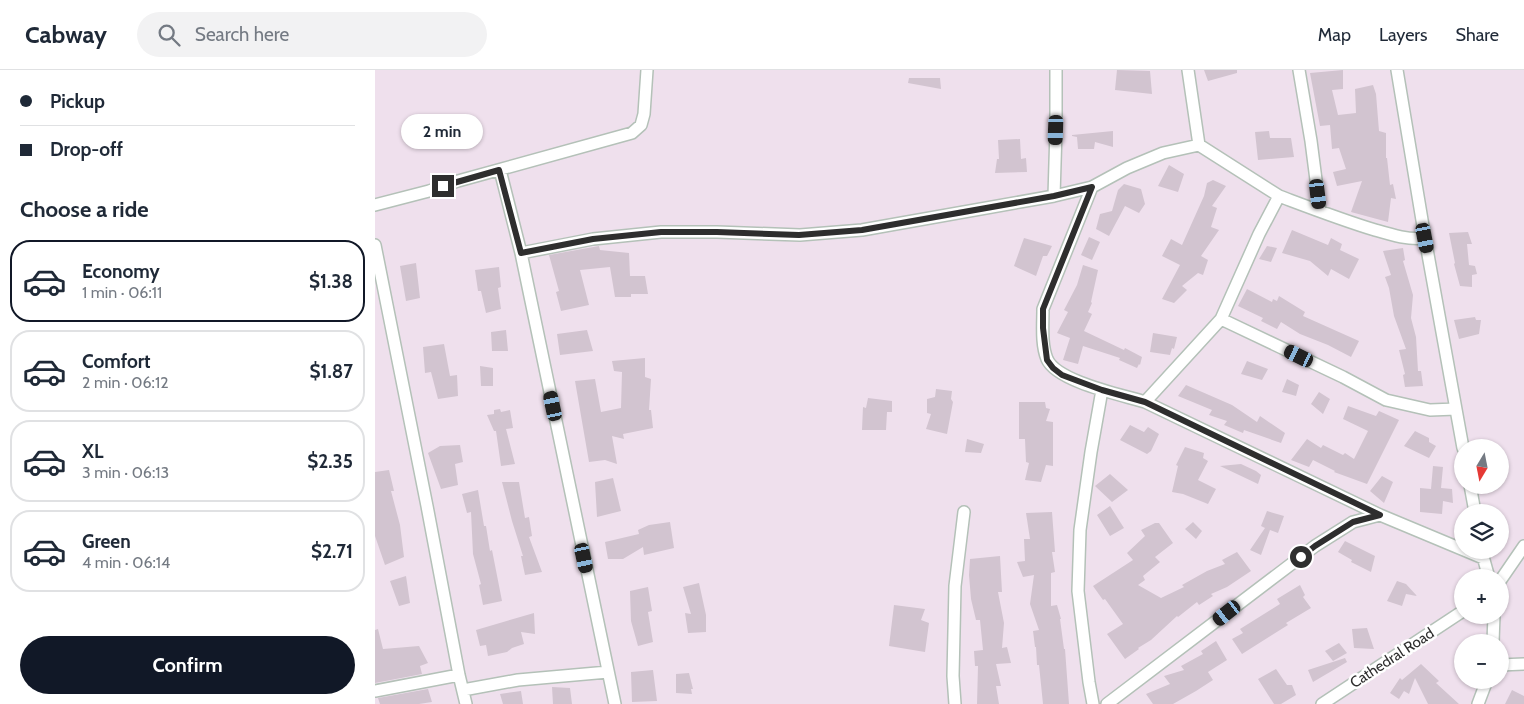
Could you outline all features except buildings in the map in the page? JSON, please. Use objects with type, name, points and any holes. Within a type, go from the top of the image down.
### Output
[{"type":"street","points":[[375,205],[632,132],[641,125],[644,114],[647,70]]},
{"type":"street","points":[[1054,196],[1056,70]]},
{"type":"street","points":[[1188,70],[1199,145]]},
{"type":"street","points":[[1299,70],[1320,211]]},
{"type":"street","points":[[1397,70],[1462,439]]},
{"type":"street","points":[[521,253],[593,239],[661,232],[799,235],[862,230],[1054,196],[1092,187],[1127,168],[1163,153],[1199,145],[1279,196],[1342,220],[1400,237],[1425,238]]},
{"type":"street","points":[[499,170],[521,253],[615,704]]},
{"type":"street","points":[[1092,187],[1043,309],[1047,360],[1053,368],[1073,380],[1145,402],[1380,515],[1454,543]]},
{"type":"street","points":[[1145,402],[1221,319],[1259,234],[1279,196]]},
{"type":"street","points":[[375,245],[466,704]]},
{"type":"street","points":[[1221,319],[1343,377],[1386,400],[1430,410],[1457,409]]},
{"type":"street","points":[[1093,704],[1078,591],[1078,574],[1080,530],[1102,390]]},
{"type":"street","points":[[955,704],[953,676],[955,586],[963,512]]},
{"type":"street","points":[[1107,704],[1315,546],[1353,522],[1380,515]]},
{"type":"street","points":[[1508,569],[1524,546]]},
{"type":"street","name":"Cathedral Road","points":[[1322,704],[1454,617]]},
{"type":"street","points":[[1509,665],[1524,664]]},
{"type":"street","points":[[463,690],[519,680],[608,672]]},
{"type":"street","points":[[375,691],[459,675]]},
{"type":"street","points":[[1478,704],[1484,689]]},
{"type":"route","points":[[443,186],[499,170],[521,253],[593,239],[661,232],[799,235],[862,230],[1054,196],[1092,187],[1043,309],[1047,360],[1062,375],[1102,390],[1145,402],[1380,515],[1353,522],[1301,557]]}]
